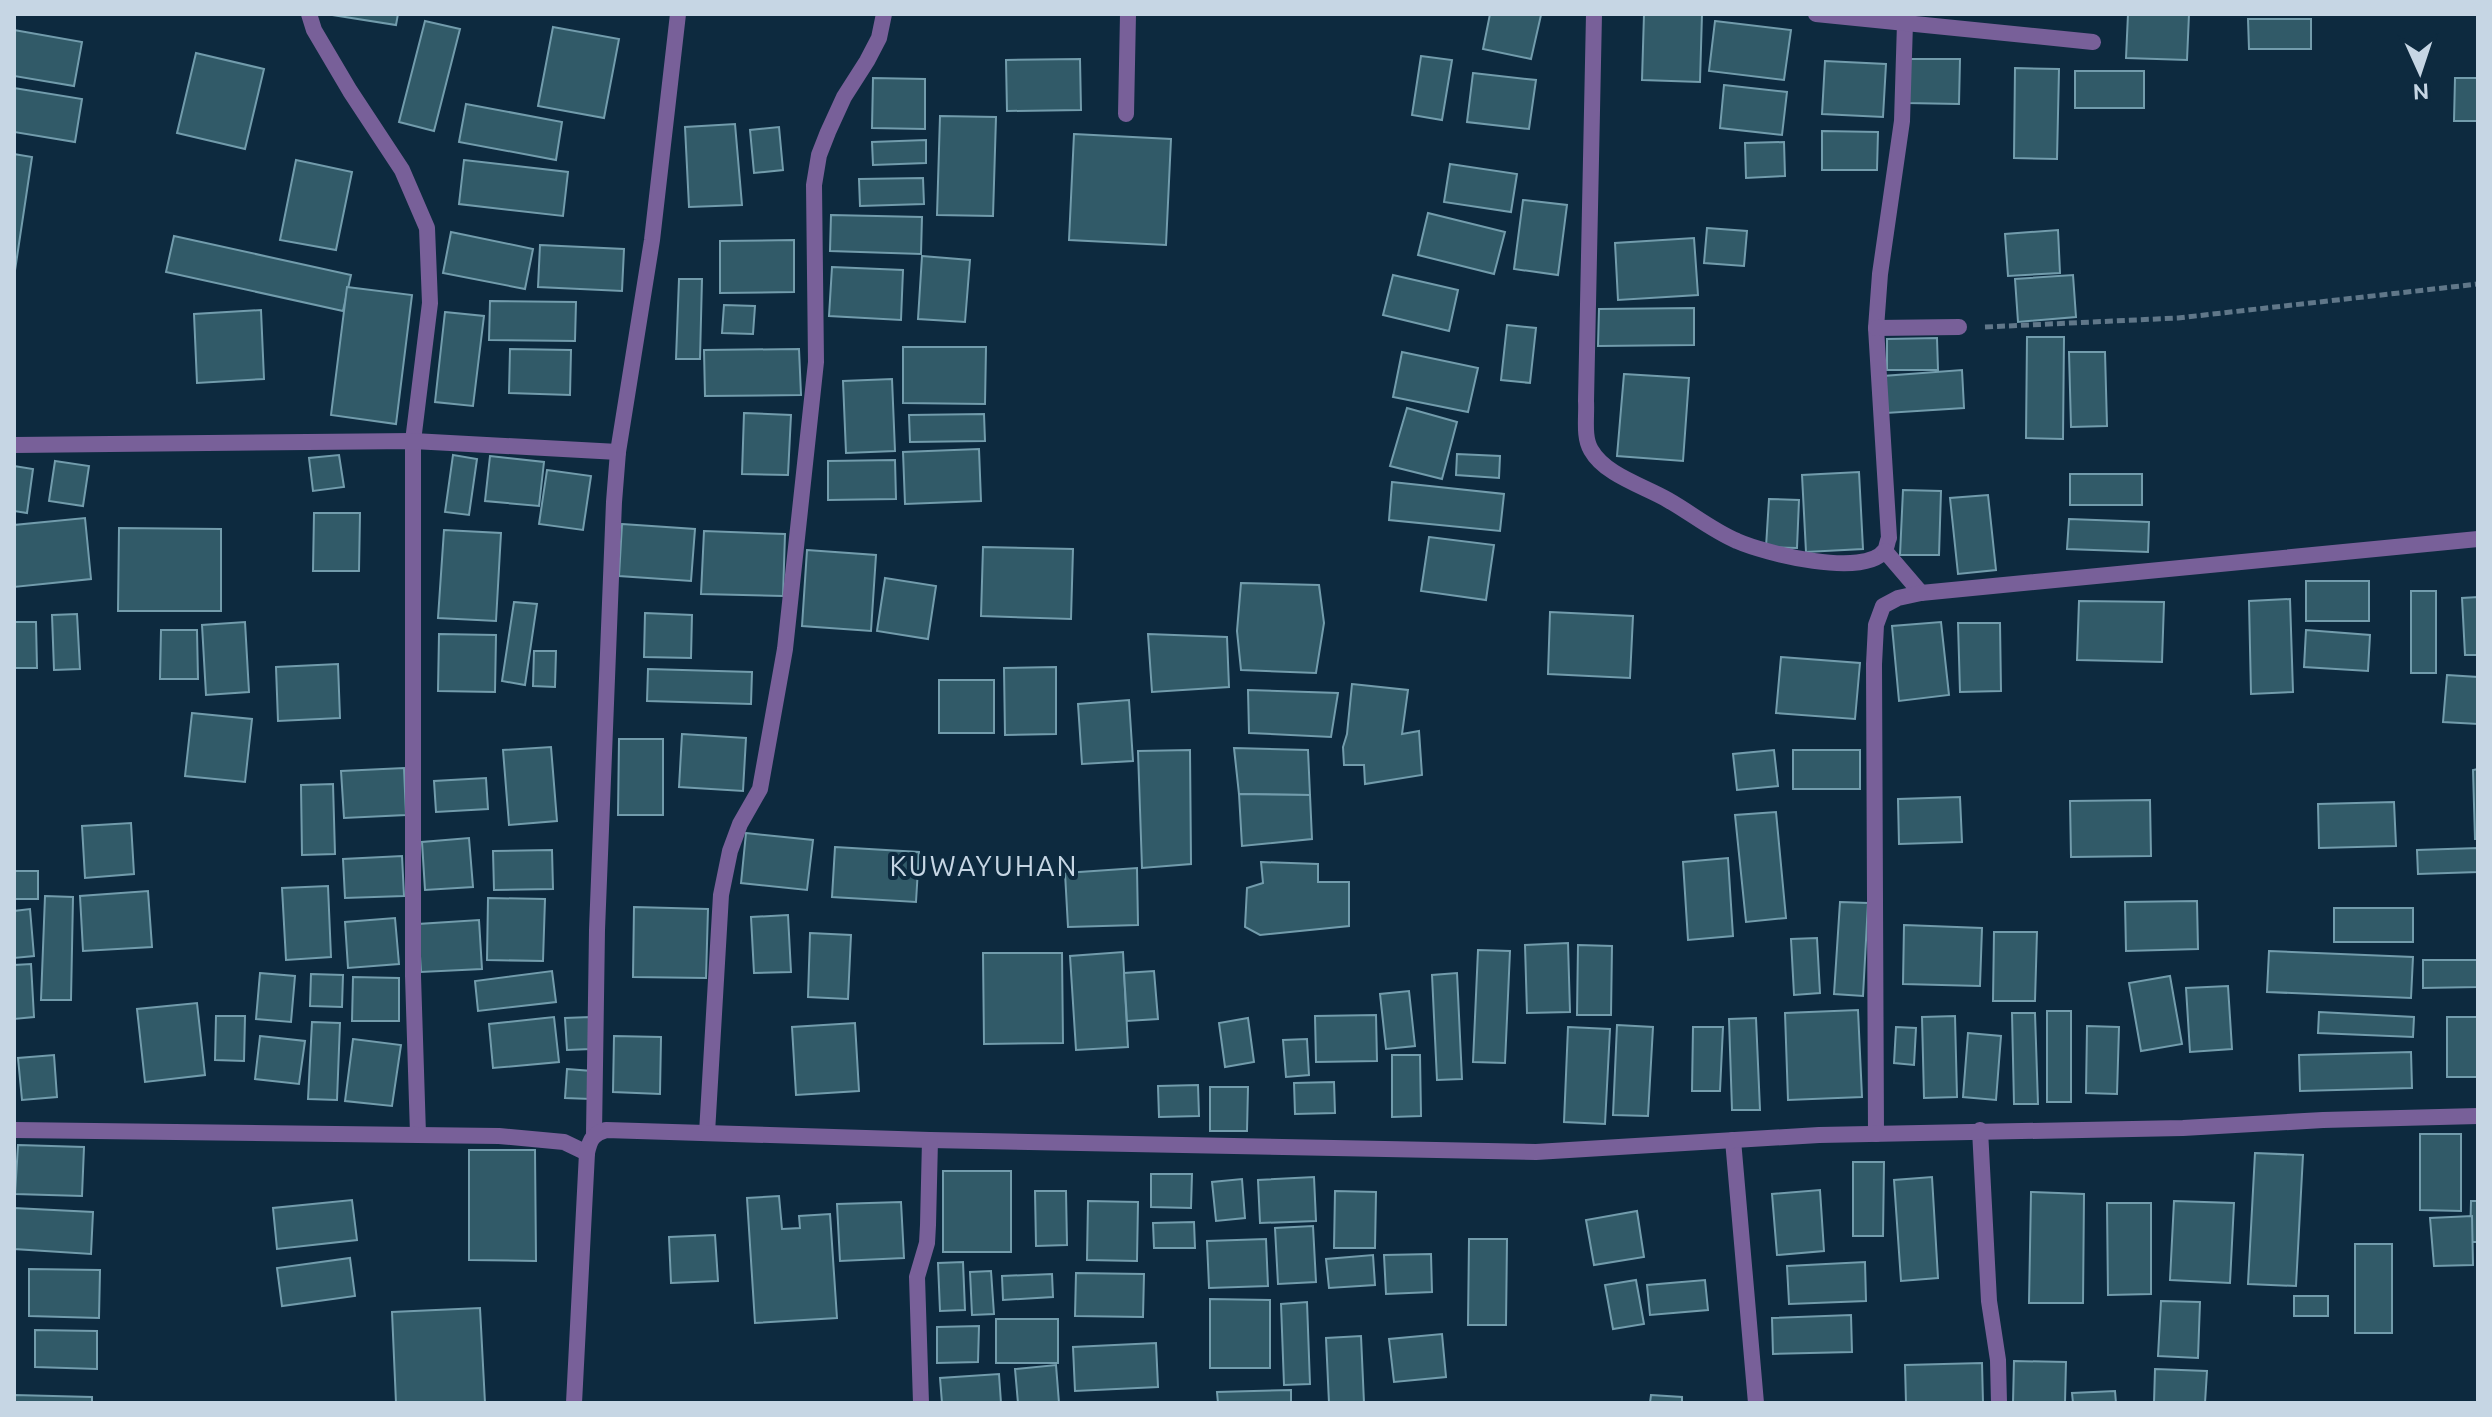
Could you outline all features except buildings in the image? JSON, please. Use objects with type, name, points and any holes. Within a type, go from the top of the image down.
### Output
[{"type":"street","points":[[309,14],[314,30],[350,91],[402,170],[427,228],[430,303],[413,441],[413,976],[418,1134]]},
{"type":"street","points":[[574,1403],[587,1153],[594,1134],[597,930],[614,502],[618,452],[652,240],[678,14]]},
{"type":"street","points":[[707,1133],[721,895],[730,851],[740,824],[760,789],[785,649],[816,362],[814,185],[819,155],[828,132],[844,97],[879,38],[884,14]]},
{"type":"street","points":[[1126,114],[1128,14]]},
{"type":"street","points":[[1594,14],[1586,401],[1587,440],[1591,450],[1615,472],[1734,540],[1797,560],[1847,563],[1873,559],[1885,551],[1889,538],[1876,328],[1880,274],[1902,121],[1905,23]]},
{"type":"street","points":[[1816,14],[2093,42]]},
{"type":"street","points":[[1876,328],[1959,327]]},
{"type":"street","points":[[14,445],[413,441],[618,452]]},
{"type":"street","points":[[1876,1134],[1874,664],[1876,625],[1883,606],[1898,598],[1921,593],[2478,539]]},
{"type":"street","points":[[1885,551],[1921,593]]},
{"type":"street","points":[[594,1134],[606,1130],[1536,1152],[1980,1130],[2183,1128],[2478,1116]]},
{"type":"street","points":[[14,1130],[418,1134],[545,1139],[564,1142],[587,1153]]},
{"type":"street","points":[[1980,1130],[1989,1301],[1998,1360],[1999,1403]]},
{"type":"street","points":[[921,1403],[917,1277],[927,1243],[930,1140]]},
{"type":"street","points":[[1733,1140],[1756,1403]]},
{"type":"path","points":[[1959,327],[2178,318],[2478,284]]},
{"type":"district","name":"KUWAYUHAN","points":[[984,865]]}]
